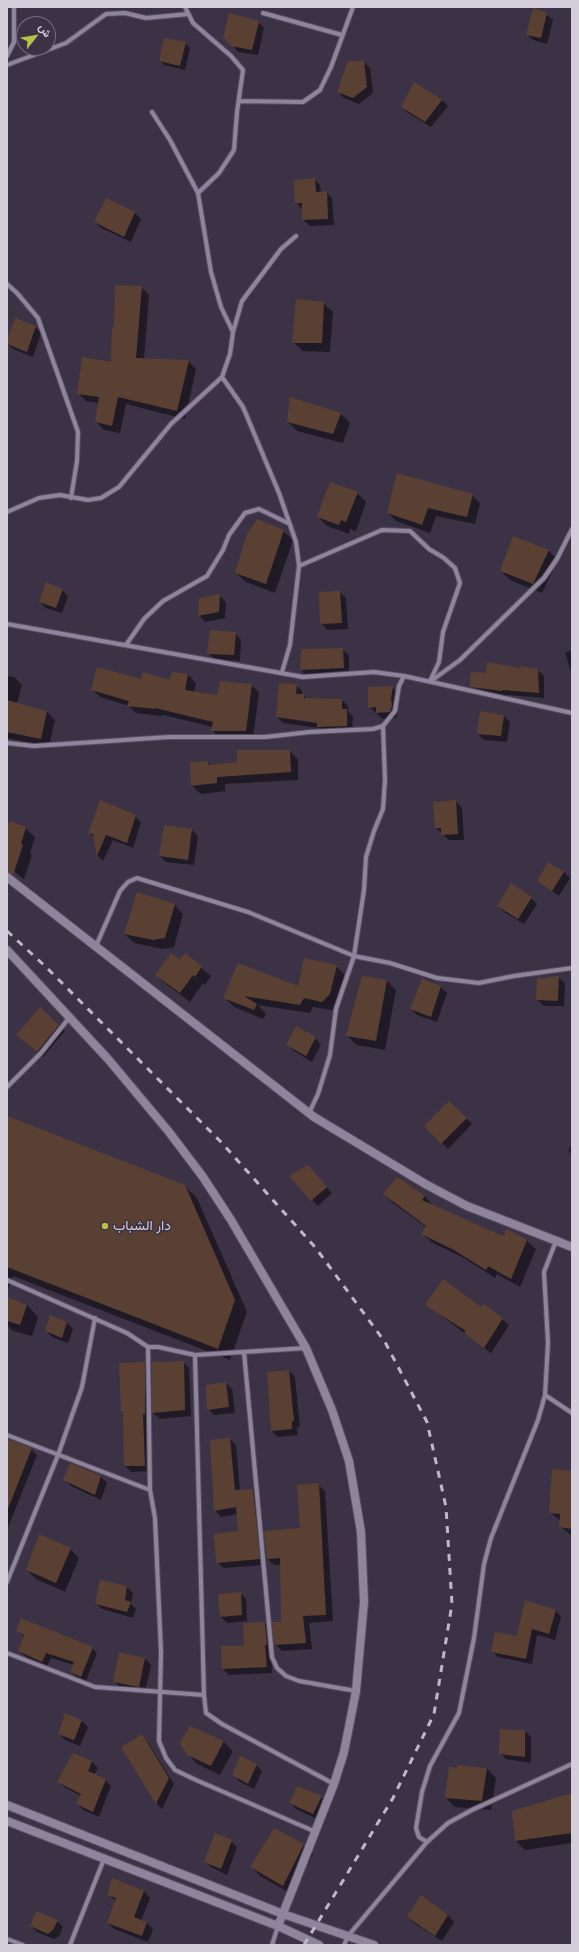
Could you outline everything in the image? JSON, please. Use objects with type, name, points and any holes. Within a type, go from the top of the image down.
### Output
[{"type":"street","points":[[7,56],[14,42],[14,7]]},
{"type":"street","points":[[185,7],[193,23],[231,56],[243,70],[234,150],[219,173],[198,193]]},
{"type":"street","points":[[239,101],[303,102],[320,90],[353,7]]},
{"type":"street","points":[[263,13],[342,35]]},
{"type":"street","points":[[7,65],[66,43],[106,14],[125,14],[146,18],[188,14]]},
{"type":"street","points":[[152,112],[170,140],[198,193],[211,272],[221,307],[233,332]]},
{"type":"street","points":[[7,512],[39,498],[60,495],[88,500],[101,498],[120,487],[172,424],[222,377],[230,354],[233,332],[242,300],[281,249],[296,236]]},
{"type":"street","points":[[7,284],[17,293],[38,318],[78,432],[77,461],[71,498]]},
{"type":"street","points":[[222,377],[243,407],[279,493],[288,523],[296,542],[299,566],[290,645],[282,672]]},
{"type":"street","points":[[126,645],[144,619],[163,601],[207,576],[223,550],[229,535],[245,513],[259,509],[288,523]]},
{"type":"street","points":[[430,681],[460,660],[544,578],[557,559],[572,529]]},
{"type":"street","points":[[299,566],[382,530],[410,531],[429,549],[444,558],[455,568],[460,583],[443,632],[439,662],[430,681]]},
{"type":"street","points":[[7,624],[196,659],[303,676],[374,672],[404,676],[572,713]]},
{"type":"street","points":[[7,742],[34,746],[169,737],[265,736],[373,729],[383,726],[395,711],[399,686],[404,676]]},
{"type":"street","points":[[309,1113],[326,1073],[336,1009],[354,956],[364,890],[366,857],[383,809],[385,780],[383,726]]},
{"type":"street","points":[[7,878],[309,1113],[427,1185],[467,1206],[572,1247]]},
{"type":"street","points":[[96,946],[120,891],[128,882],[137,878],[248,912],[354,956],[390,962],[437,978],[479,983],[514,976],[572,968]]},
{"type":"street","points":[[7,950],[108,1059],[169,1132],[203,1177],[231,1220],[306,1348],[332,1410],[349,1461],[361,1532],[364,1602],[356,1691],[344,1752],[334,1784],[278,1926],[272,1945]]},
{"type":"street","points":[[7,1087],[40,1053],[69,1018]]},
{"type":"street","points":[[427,1842],[419,1837],[416,1828],[422,1792],[430,1766],[459,1713],[474,1638],[484,1564],[491,1538],[538,1420],[545,1395],[548,1343],[544,1272],[556,1241]]},
{"type":"street","points":[[7,1280],[127,1333],[148,1347],[158,1347],[194,1356],[306,1348]]},
{"type":"street","points":[[7,1582],[58,1455],[82,1387],[95,1318]]},
{"type":"street","points":[[148,1347],[150,1490],[155,1526],[161,1652],[159,1741],[166,1758],[175,1770],[316,1832]]},
{"type":"street","points":[[244,1352],[272,1657],[277,1668],[286,1676],[299,1681],[356,1691]]},
{"type":"street","points":[[194,1356],[204,1694],[206,1714],[334,1784]]},
{"type":"street","points":[[545,1395],[572,1413]]},
{"type":"street","points":[[7,1435],[150,1490]]},
{"type":"street","points":[[7,1653],[95,1687],[204,1694]]},
{"type":"street","points":[[344,1945],[348,1936],[427,1842],[448,1823],[472,1810],[572,1764]]},
{"type":"street","points":[[7,1804],[283,1914],[374,1945]]},
{"type":"street","points":[[7,1821],[278,1926],[319,1945]]},
{"type":"street","points":[[70,1945],[104,1859]]},
{"type":"street","points":[[7,1939],[23,1945]]},
{"type":"building","points":[[533,8],[547,13],[541,38],[526,35]]},
{"type":"building","points":[[229,13],[259,21],[252,50],[231,46],[223,37]]},
{"type":"building","points":[[164,38],[186,42],[180,66],[159,61]]},
{"type":"building","points":[[348,61],[364,61],[367,87],[353,98],[337,92]]},
{"type":"building","points":[[414,82],[442,100],[425,122],[401,107]]},
{"type":"building","points":[[315,178],[316,192],[327,191],[328,219],[302,220],[302,203],[295,203],[294,180]]},
{"type":"building","points":[[106,198],[135,212],[124,237],[94,222]]},
{"type":"building","points":[[115,285],[142,286],[136,358],[189,360],[177,411],[118,397],[112,426],[95,422],[99,397],[77,394],[82,357],[111,362]]},
{"type":"building","points":[[296,299],[324,302],[322,343],[292,343]]},
{"type":"building","points":[[15,318],[36,326],[27,352],[7,344],[7,339]]},
{"type":"building","points":[[290,397],[341,413],[333,434],[287,422]]},
{"type":"building","points":[[397,473],[473,494],[467,517],[428,508],[422,525],[387,513]]},
{"type":"building","points":[[330,482],[358,492],[346,522],[341,520],[339,525],[317,517]]},
{"type":"building","points":[[257,519],[284,530],[266,584],[235,573],[247,534]]},
{"type":"building","points":[[513,536],[549,550],[533,584],[500,571]]},
{"type":"building","points":[[46,582],[63,589],[56,608],[39,602]]},
{"type":"building","points":[[340,591],[342,623],[320,624],[319,592]]},
{"type":"building","points":[[220,594],[219,612],[198,616],[199,598]]},
{"type":"building","points":[[210,630],[236,632],[234,655],[207,654]]},
{"type":"building","points":[[343,648],[344,668],[300,670],[301,649]]},
{"type":"building","points":[[487,662],[520,668],[520,666],[538,669],[539,693],[502,691],[470,687],[471,672],[486,673]]},
{"type":"building","points":[[97,667],[141,679],[143,672],[170,680],[172,672],[188,674],[185,690],[217,695],[220,681],[252,684],[246,731],[211,731],[213,722],[155,708],[127,706],[129,701],[91,690]]},
{"type":"building","points":[[279,683],[297,684],[296,694],[304,694],[304,698],[342,699],[342,709],[347,709],[347,726],[317,727],[317,723],[276,717]]},
{"type":"building","points":[[393,686],[390,712],[376,713],[376,707],[368,708],[368,687]]},
{"type":"building","points":[[7,700],[47,711],[41,739],[7,732]]},
{"type":"building","points":[[480,711],[504,715],[501,736],[477,734]]},
{"type":"building","points":[[237,750],[290,750],[291,772],[217,777],[217,783],[191,786],[190,762],[208,761],[208,765],[237,762]]},
{"type":"building","points":[[100,800],[136,815],[127,843],[106,835],[97,856],[93,834],[88,833]]},
{"type":"building","points":[[456,800],[458,834],[441,835],[441,828],[435,828],[433,802]]},
{"type":"building","points":[[10,821],[26,827],[21,844],[23,845],[13,875],[7,872],[7,827]]},
{"type":"building","points":[[164,825],[192,829],[188,860],[159,856]]},
{"type":"building","points":[[548,862],[564,872],[552,891],[537,881]]},
{"type":"building","points":[[511,883],[532,897],[518,919],[497,906]]},
{"type":"building","points":[[137,892],[175,904],[165,938],[153,940],[124,934]]},
{"type":"building","points":[[171,953],[180,960],[185,953],[202,966],[195,977],[193,975],[180,993],[155,975]]},
{"type":"building","points":[[304,958],[337,965],[330,994],[322,1002],[304,998],[300,1005],[244,996],[257,1004],[254,1010],[223,998],[238,963],[298,986]]},
{"type":"building","points":[[362,976],[387,980],[376,1041],[346,1036]]},
{"type":"building","points":[[559,976],[558,1001],[536,1000],[537,979]]},
{"type":"building","points":[[422,979],[441,986],[431,1017],[410,1009]]},
{"type":"building","points":[[40,1007],[59,1025],[37,1052],[16,1035]]},
{"type":"building","points":[[296,1026],[316,1037],[306,1056],[286,1045]]},
{"type":"building","points":[[449,1101],[467,1118],[441,1144],[424,1126]]},
{"type":"building","name":"دار الشباب","points":[[7,1116],[185,1185],[235,1300],[218,1349],[7,1267]]},
{"type":"building","points":[[308,1165],[327,1187],[311,1201],[289,1176]]},
{"type":"building","points":[[397,1177],[425,1196],[422,1200],[503,1236],[507,1229],[527,1240],[511,1279],[488,1266],[486,1270],[454,1250],[421,1234],[426,1226],[383,1194]]},
{"type":"building","points":[[443,1279],[481,1307],[484,1304],[503,1318],[484,1348],[464,1333],[466,1331],[425,1305]]},
{"type":"building","points":[[7,1297],[27,1305],[20,1325],[7,1321]]},
{"type":"building","points":[[50,1315],[67,1322],[62,1338],[45,1331]]},
{"type":"building","points":[[184,1361],[185,1410],[152,1413],[152,1362]]},
{"type":"building","points":[[145,1362],[145,1414],[143,1414],[145,1466],[124,1466],[123,1411],[121,1411],[119,1363]]},
{"type":"building","points":[[289,1370],[294,1421],[292,1421],[292,1429],[271,1431],[267,1372]]},
{"type":"building","points":[[226,1382],[229,1407],[207,1410],[206,1385]]},
{"type":"building","points":[[230,1438],[235,1490],[253,1489],[260,1559],[216,1563],[214,1534],[238,1531],[236,1507],[214,1511],[210,1440]]},
{"type":"building","points":[[7,1439],[32,1448],[7,1511]]},
{"type":"building","points":[[70,1463],[101,1476],[95,1495],[63,1480]]},
{"type":"building","points":[[552,1469],[572,1471],[572,1529],[559,1527],[560,1514],[549,1513]]},
{"type":"building","points":[[319,1483],[326,1615],[303,1616],[306,1643],[274,1645],[272,1622],[281,1622],[280,1558],[267,1559],[264,1531],[300,1528],[297,1485]]},
{"type":"building","points":[[39,1534],[71,1548],[56,1583],[26,1570]]},
{"type":"building","points":[[100,1580],[127,1586],[125,1600],[131,1602],[127,1612],[95,1604]]},
{"type":"building","points":[[241,1592],[242,1615],[220,1617],[218,1594]]},
{"type":"building","points":[[525,1600],[556,1610],[549,1634],[532,1629],[526,1659],[491,1652],[495,1632],[517,1636]]},
{"type":"building","points":[[21,1618],[93,1647],[81,1677],[70,1672],[74,1662],[46,1653],[42,1662],[18,1651],[24,1635],[16,1631]]},
{"type":"building","points":[[265,1622],[267,1667],[222,1669],[221,1646],[244,1646],[243,1623]]},
{"type":"building","points":[[119,1652],[145,1658],[139,1687],[113,1682]]},
{"type":"building","points":[[65,1713],[82,1720],[74,1740],[58,1734]]},
{"type":"building","points":[[190,1726],[224,1741],[211,1766],[187,1755],[180,1743]]},
{"type":"building","points":[[500,1729],[525,1730],[525,1757],[499,1754]]},
{"type":"building","points":[[142,1734],[169,1778],[156,1804],[121,1747]]},
{"type":"building","points":[[73,1753],[92,1761],[88,1771],[106,1779],[93,1812],[76,1804],[81,1794],[57,1782]]},
{"type":"building","points":[[240,1756],[257,1764],[248,1784],[232,1775]]},
{"type":"building","points":[[457,1765],[487,1768],[482,1801],[445,1798],[449,1767],[457,1768]]},
{"type":"building","points":[[297,1786],[322,1796],[313,1814],[289,1803]]},
{"type":"building","points":[[572,1793],[572,1833],[515,1841],[512,1811]]},
{"type":"building","points":[[274,1828],[304,1844],[283,1886],[250,1867]]},
{"type":"building","points":[[215,1833],[232,1840],[221,1869],[204,1862]]},
{"type":"building","points":[[112,1878],[144,1891],[134,1917],[147,1922],[142,1936],[107,1923],[116,1898],[107,1895]]},
{"type":"building","points":[[421,1895],[448,1915],[435,1936],[407,1917]]},
{"type":"building","points":[[36,1911],[58,1920],[53,1930],[48,1934],[30,1926]]},
{"type":"railway","points":[[7,931],[46,967],[221,1142],[315,1247],[385,1342],[427,1422],[446,1507],[452,1604],[434,1714],[393,1798],[304,1945]]},
{"type":"place","name":"دار الشباب","points":[[105,1226]]}]
